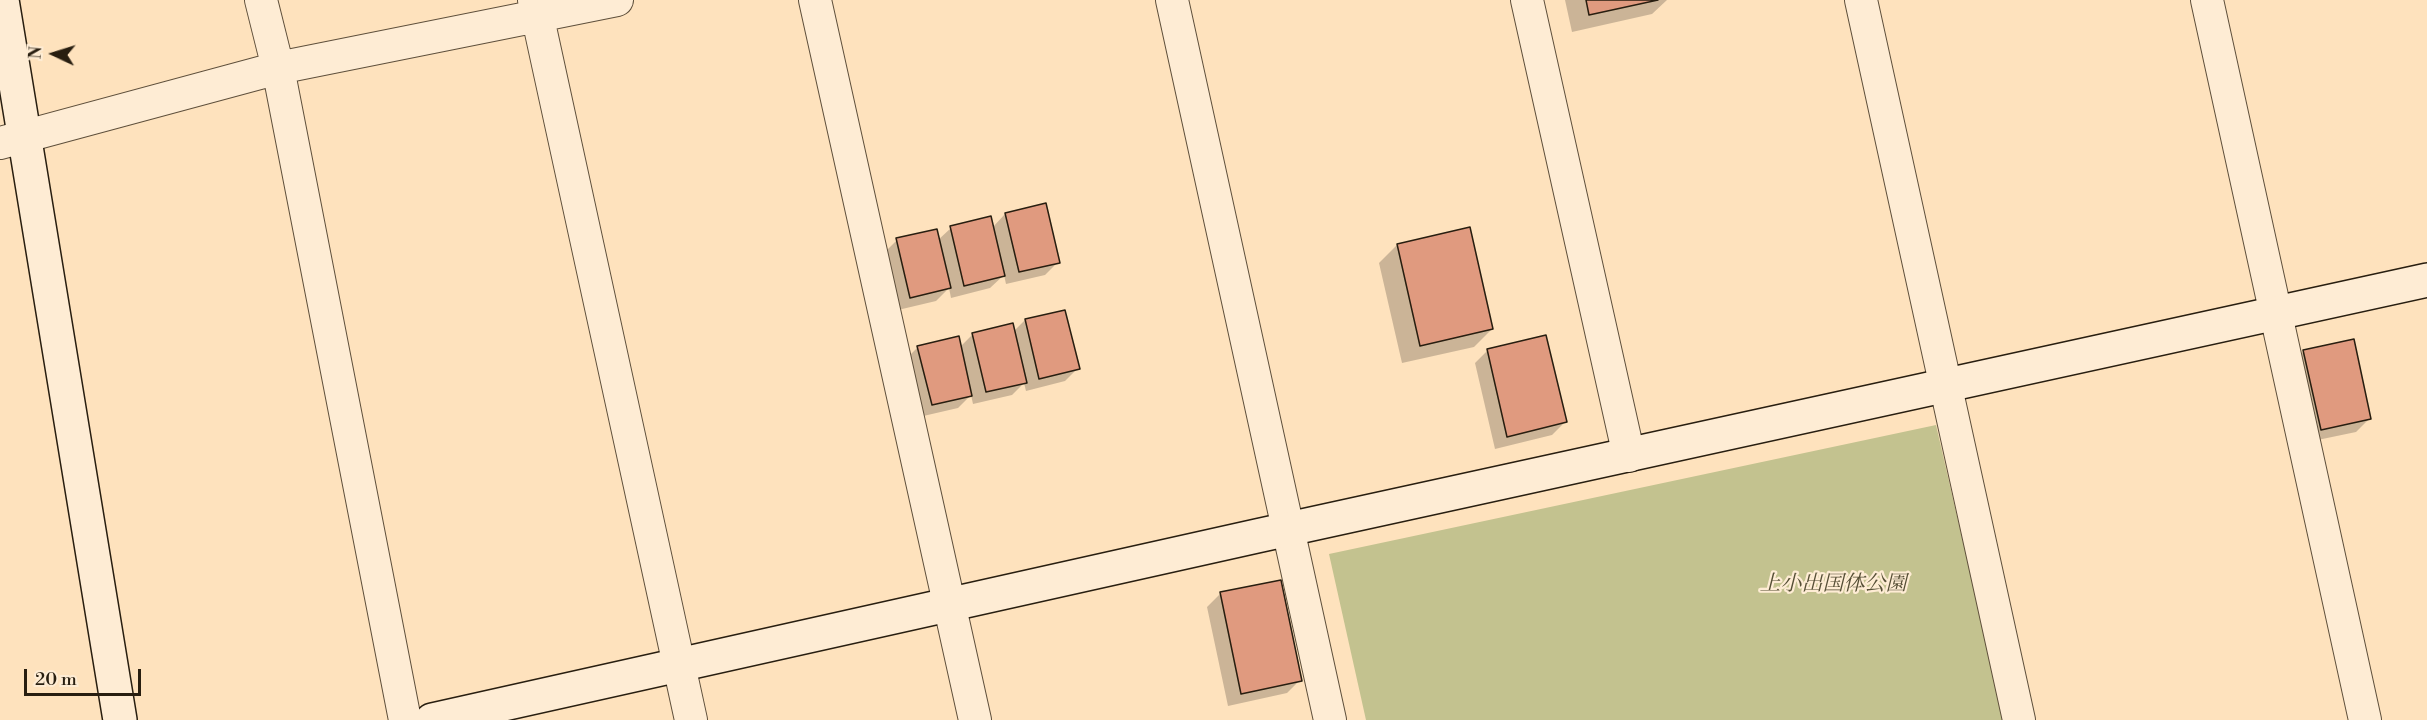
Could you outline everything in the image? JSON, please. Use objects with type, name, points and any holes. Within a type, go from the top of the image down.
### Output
[{"type":"street","points":[[2,0],[12,141],[120,720]]},
{"type":"street","points":[[261,0],[278,68],[405,720]]},
{"type":"street","points":[[12,141],[278,68],[535,8],[617,0]]},
{"type":"street","points":[[814,0],[975,720]]},
{"type":"street","points":[[1172,0],[1330,720]]},
{"type":"street","points":[[1527,0],[1629,456]]},
{"type":"street","points":[[1861,0],[2019,720]]},
{"type":"street","points":[[2206,0],[2366,720]]},
{"type":"street","points":[[535,8],[691,720]]},
{"type":"street","points":[[432,720],[949,603],[2427,280]]},
{"type":"green space","name":"上小出国体公園","points":[[1936,425],[2004,720],[1366,720],[1329,554]]},
{"type":"building","points":[[1586,0],[1658,0],[1589,15]]},
{"type":"building","points":[[1046,203],[1060,263],[1019,272],[1005,213]]},
{"type":"building","points":[[991,216],[1005,276],[964,286],[950,226]]},
{"type":"building","points":[[1470,227],[1493,329],[1420,346],[1397,244]]},
{"type":"building","points":[[937,229],[951,288],[910,298],[896,238]]},
{"type":"building","points":[[1065,310],[1080,369],[1039,379],[1025,319]]},
{"type":"building","points":[[1013,323],[1027,383],[986,392],[972,333]]},
{"type":"building","points":[[1546,335],[1567,422],[1507,437],[1487,349]]},
{"type":"building","points":[[959,336],[972,396],[932,405],[917,346]]},
{"type":"building","points":[[2354,339],[2371,419],[2321,430],[2303,350]]},
{"type":"building","points":[[1281,580],[1302,681],[1241,694],[1220,592]]}]
